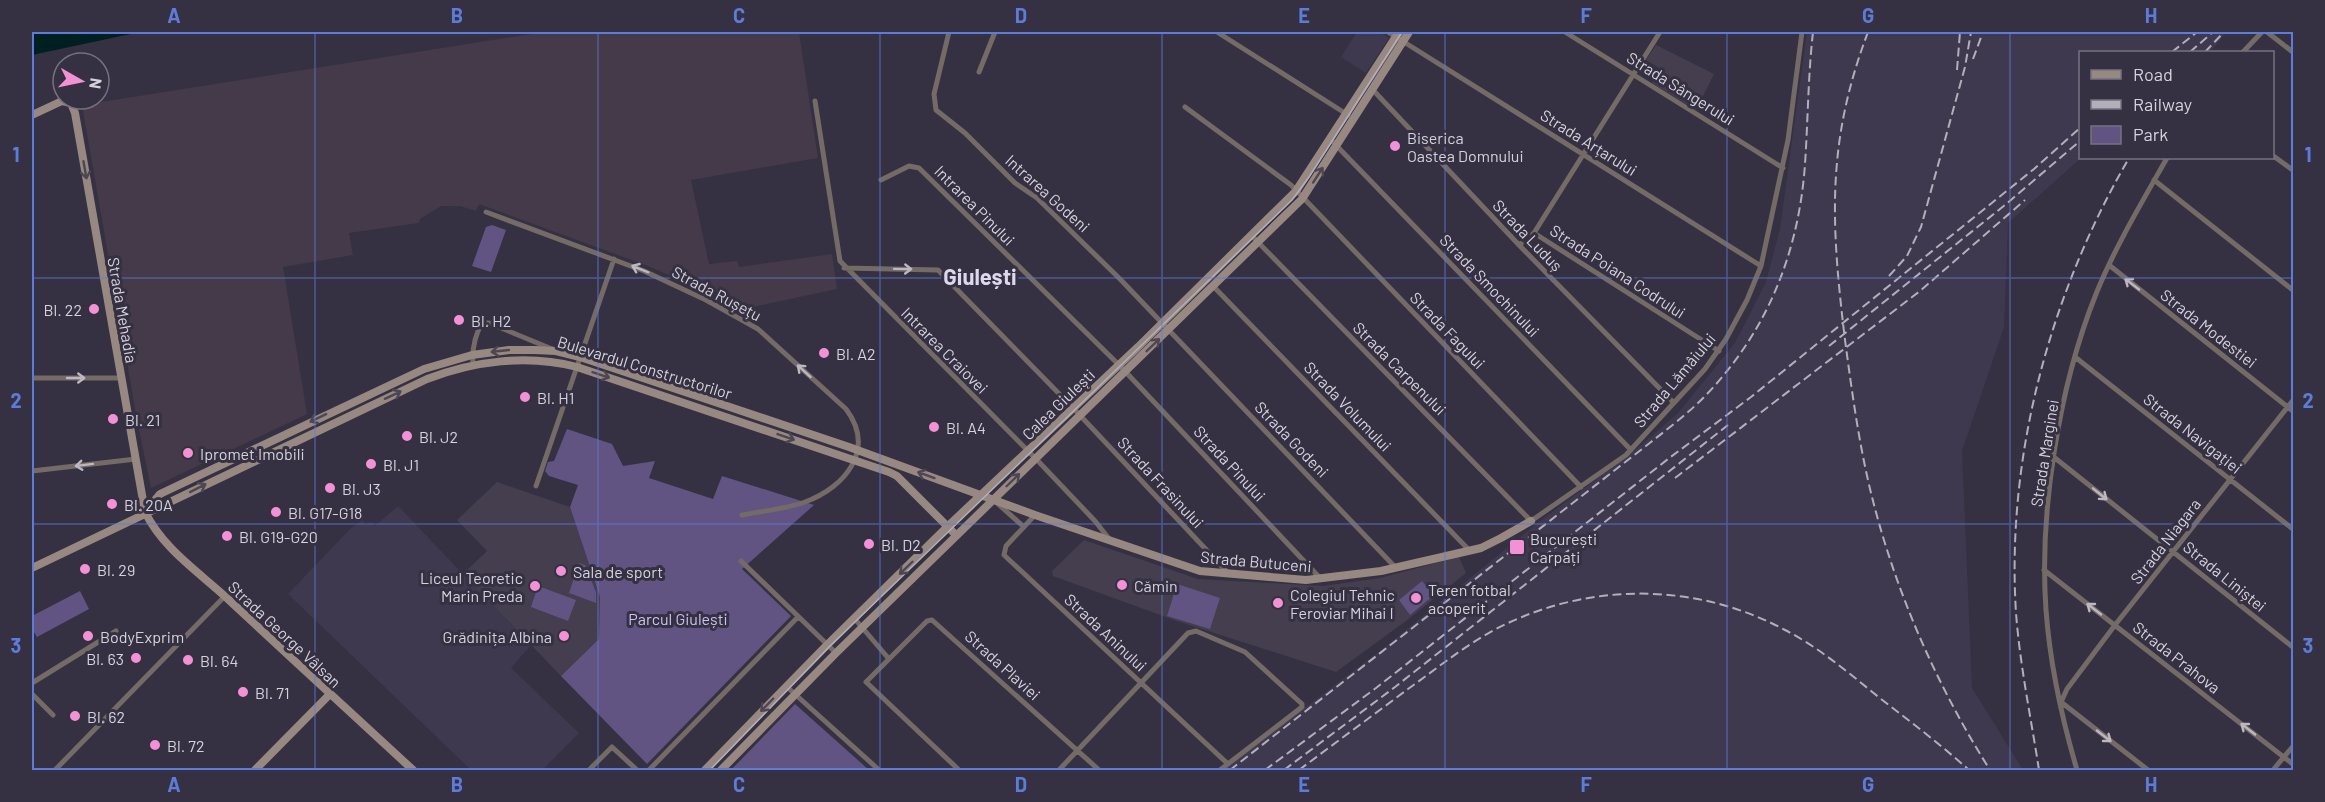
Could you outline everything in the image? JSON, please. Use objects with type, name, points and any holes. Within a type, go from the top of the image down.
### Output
[{"type":"street","name":"Intrarea Godeni","points":[[949,32],[933,94],[936,111],[965,133],[1015,183],[1037,198],[1169,330]]},
{"type":"street","points":[[979,72],[995,32]]},
{"type":"street","points":[[1217,32],[1354,118]]},
{"type":"street","name":"Strada Arțarului","points":[[1388,32],[1399,36],[1761,266]]},
{"type":"street","name":"Calea Giulești","points":[[705,771],[854,618],[1119,365],[1296,191],[1399,36],[1409,32]]},
{"type":"street","name":"Strada Sângerului","points":[[1565,32],[1783,168]]},
{"type":"street","points":[[1519,245],[1533,232],[1660,32]]},
{"type":"street","name":"Strada Lămâiului","points":[[1531,520],[1631,450],[1719,351],[1747,300],[1761,266],[1783,168],[1802,32]]},
{"type":"street","points":[[2243,51],[2265,32],[2294,53]]},
{"type":"street","name":"Calea Giulești","points":[[722,771],[861,627],[1214,287],[1302,199],[1372,90],[1399,36]]},
{"type":"street","name":"Strada Luduș","points":[[1366,83],[1674,404]]},
{"type":"street","name":"Strada Mehadia","points":[[32,115],[62,101],[71,103],[75,113],[145,512]]},
{"type":"street","points":[[815,101],[840,261],[844,268]]},
{"type":"street","name":"Strada Fagului","points":[[1185,107],[1296,191],[1581,487]]},
{"type":"street","name":"Strada Smochinului","points":[[1330,139],[1631,450]]},
{"type":"street","points":[[2274,156],[2294,171]]},
{"type":"street","name":"Strada Marginei","points":[[2077,771],[2051,654],[2046,612],[2044,570],[2046,532],[2055,458],[2075,357],[2096,295],[2109,265],[2166,159]]},
{"type":"street","name":"Intrarea Pinului","points":[[881,180],[909,166],[919,168],[1119,365]]},
{"type":"street","points":[[2154,180],[2294,291]]},
{"type":"street","name":"Strada Rușețu","points":[[486,212],[614,259],[682,288],[758,329],[852,416],[858,432],[858,450]]},
{"type":"street","name":"Strada Poiana Codrului","points":[[1533,232],[1719,351]]},
{"type":"street","name":"Strada Carpenului","points":[[1251,235],[1531,520]]},
{"type":"street","points":[[1231,255],[1239,262]]},
{"type":"street","points":[[536,486],[614,259]]},
{"type":"street","name":"Strada Modestiei","points":[[2109,265],[2294,412]]},
{"type":"street","name":"Strada Frasinului","points":[[844,268],[938,270],[1073,408],[1230,575]]},
{"type":"street","name":"Intrarea Craiovei","points":[[844,268],[1036,459],[1095,521],[1111,542]]},
{"type":"street","name":"Strada Volumului","points":[[1206,279],[1470,551]]},
{"type":"street","points":[[473,365],[472,355],[478,329],[482,323],[489,323],[556,351]]},
{"type":"street","name":"Strada Godeni","points":[[1169,330],[1396,568]]},
{"type":"street","name":"Bulevardul Constructorilor","points":[[145,512],[160,494],[424,369],[472,355],[509,350],[556,351],[580,357],[858,450],[981,495]]},
{"type":"street","name":"Strada Navigației","points":[[2075,357],[2294,530]]},
{"type":"street","name":"Bulevardul Constructorilor","points":[[32,568],[427,379],[473,365],[534,360],[577,367],[897,476],[956,535]]},
{"type":"street","name":"Strada Pinului","points":[[1119,365],[1321,579]]},
{"type":"street","points":[[32,378],[121,378]]},
{"type":"street","name":"Strada Niagara","points":[[2061,702],[2067,689],[2115,626],[2294,399]]},
{"type":"street","points":[[709,411],[712,401]]},
{"type":"street","points":[[256,448],[260,457]]},
{"type":"street","points":[[741,515],[812,499],[840,481],[855,460],[858,450]]},
{"type":"street","name":"Strada Liniștei","points":[[2055,458],[2294,648]]},
{"type":"street","points":[[32,471],[136,459]]},
{"type":"street","points":[[897,476],[901,466]]},
{"type":"street","name":"Strada Butuceni","points":[[981,495],[1190,568],[1230,575],[1321,579],[1396,568],[1470,551],[1493,543],[1531,520]]},
{"type":"street","points":[[994,500],[1024,527]]},
{"type":"street","name":"Strada George Vâlsan","points":[[145,512],[166,544],[413,771]]},
{"type":"street","name":"Strada Aninului","points":[[1035,515],[1006,546],[1004,555],[1228,764]]},
{"type":"street","points":[[741,561],[797,618],[836,652]]},
{"type":"street","name":"Strada Prahova","points":[[2044,570],[2294,765]]},
{"type":"street","points":[[55,771],[225,596]]},
{"type":"street","points":[[649,771],[797,618]]},
{"type":"street","points":[[854,618],[889,659],[868,680],[867,685],[959,771]]},
{"type":"street","name":"Strada Plaviei","points":[[889,659],[927,621],[934,620],[1100,771]]},
{"type":"street","points":[[32,683],[116,631]]},
{"type":"street","points":[[1059,771],[1192,632],[1245,652],[1302,704],[1302,707],[1220,771]]},
{"type":"street","points":[[786,686],[879,771]]},
{"type":"street","points":[[32,694],[53,715]]},
{"type":"street","points":[[255,771],[330,694]]},
{"type":"street","points":[[2061,702],[2148,771]]},
{"type":"street","points":[[2273,771],[2294,745]]},
{"type":"street","points":[[589,771],[612,747],[637,771]]},
{"type":"shaded area","points":[[32,32],[140,32],[32,55]]},
{"type":"shaded area","points":[[544,32],[799,32],[818,158],[691,180],[709,264],[737,261],[739,267],[832,254],[837,289],[734,311],[671,276],[648,266],[479,204],[476,211],[460,206],[441,206],[420,219],[419,223],[349,233],[353,255],[283,267],[307,414],[151,488],[83,111],[111,111],[111,100]]},
{"type":"shaded area","points":[[1357,32],[1379,32],[1389,38],[1366,73],[1341,57]]},
{"type":"shaded area","points":[[1807,32],[2227,32],[2211,51],[2079,51],[2080,159],[2008,223],[2004,327],[1962,451],[1972,688],[2023,770],[1223,770],[1385,647],[1539,522],[1633,452],[1678,413],[1735,343],[1766,282],[1780,229]]},
{"type":"shaded area","points":[[1656,45],[1714,74],[1696,110],[1652,83],[1659,68],[1646,60]]},
{"type":"shaded area","name":"Liceul Teoretic Marin Preda","points":[[497,482],[570,507],[600,597],[600,639],[561,676],[463,574],[487,551],[457,520]]},
{"type":"shaded area","points":[[398,506],[531,645],[511,668],[579,733],[542,770],[471,770],[288,594],[349,530],[362,520],[366,525],[371,522],[375,526]]},
{"type":"shaded area","name":"Colegiul Tehnic Feroviar Mihai I","points":[[1084,540],[1198,579],[1323,586],[1380,578],[1459,557],[1466,573],[1406,621],[1336,672],[1174,620],[1053,576],[1052,571]]},
{"type":"green space","points":[[492,225],[506,230],[491,272],[472,266],[486,227]]},
{"type":"green space","name":"Parcul Giulești","points":[[567,429],[612,444],[623,466],[655,461],[649,478],[713,499],[722,476],[814,505],[742,569],[791,616],[647,764],[561,676],[599,639],[600,597],[570,507],[578,485],[549,476],[545,471],[548,462],[554,461]]},
{"type":"green space","points":[[579,563],[585,565],[596,592],[596,603],[569,593]]},
{"type":"green space","name":"Teren fotbal acoperit","points":[[1422,581],[1434,595],[1410,615],[1399,600]]},
{"type":"green space","points":[[1177,584],[1220,598],[1210,629],[1167,616]]},
{"type":"green space","points":[[538,586],[576,600],[568,621],[531,607]]},
{"type":"green space","points":[[80,591],[89,609],[37,637],[32,629],[32,616]]},
{"type":"green space","points":[[795,704],[869,770],[731,770]]},
{"type":"tram line","points":[[710,770],[829,647],[1292,200],[1402,32]]},
{"type":"railway","points":[[1230,770],[1673,425],[1700,401],[1728,369],[1747,343],[1777,288],[1796,228],[1805,164],[1813,32]]},
{"type":"railway","points":[[1868,32],[1854,72],[1845,111],[1835,184],[1840,298],[1856,418],[1872,497],[1906,603],[1936,672],[1990,770]]},
{"type":"railway","points":[[1957,70],[1960,32]]},
{"type":"railway","points":[[1889,276],[1907,256],[1921,227],[1965,67],[1971,32]]},
{"type":"railway","points":[[1973,59],[1983,32]]},
{"type":"railway","points":[[2173,51],[2197,32]]},
{"type":"railway","points":[[2191,51],[2213,32]]},
{"type":"railway","points":[[2206,51],[2224,32]]},
{"type":"railway","points":[[1265,770],[1376,688],[1668,459],[1751,397],[2034,169],[2079,129]]},
{"type":"railway","points":[[1829,346],[2005,205],[2079,142]]},
{"type":"railway","points":[[2039,770],[2016,613],[2015,554],[2018,495],[2039,378],[2056,320],[2101,210],[2128,159]]},
{"type":"railway","points":[[1675,478],[1920,291],[2025,200]]},
{"type":"railway","points":[[1284,770],[1395,687],[1728,425]]},
{"type":"railway","points":[[1299,770],[1450,658],[1494,630],[1529,614],[1565,603],[1602,596],[1640,594],[1677,596],[1714,603],[1750,614],[1785,630],[1834,662],[1969,770]]},
{"type":"place","name":"Biserica Oastea Domnului","points":[[1395,146]]},
{"type":"place","name":"Bl. 22","points":[[94,309]]},
{"type":"place","name":"Bl. H2","points":[[459,320]]},
{"type":"place","name":"Bl. A2","points":[[824,353]]},
{"type":"place","name":"Bl. H1","points":[[525,397]]},
{"type":"place","name":"Bl. 21","points":[[113,419]]},
{"type":"place","name":"Bl. A4","points":[[934,427]]},
{"type":"place","name":"Bl. J2","points":[[407,436]]},
{"type":"place","name":"Ipromet Imobili","points":[[188,453]]},
{"type":"place","name":"Bl. J1","points":[[371,464]]},
{"type":"place","name":"Bl. J3","points":[[330,488]]},
{"type":"place","name":"Bl. 20A","points":[[112,504]]},
{"type":"place","name":"Bl. G17-G18","points":[[276,512]]},
{"type":"place","name":"Bl. G19-G20","points":[[227,536]]},
{"type":"place","name":"Bl. D2","points":[[869,544]]},
{"type":"place","name":"București Carpați","points":[[1517,547]]},
{"type":"place","name":"Bl. 29","points":[[85,569]]},
{"type":"place","name":"Sala de sport","points":[[561,571]]},
{"type":"place","name":"Cămin","points":[[1122,585]]},
{"type":"place","name":"Liceul Teoretic Marin Preda","points":[[535,586]]},
{"type":"place","name":"Teren fotbal acoperit","points":[[1416,598]]},
{"type":"place","name":"Colegiul Tehnic Feroviar Mihai I","points":[[1278,603]]},
{"type":"place","name":"BodyExprim","points":[[88,636]]},
{"type":"place","name":"Grădinița Albina","points":[[564,636]]},
{"type":"place","name":"Bl. 63","points":[[136,658]]},
{"type":"place","name":"Bl. 64","points":[[188,660]]},
{"type":"place","name":"Bl. 71","points":[[243,692]]},
{"type":"place","name":"Bl. 62","points":[[75,716]]},
{"type":"place","name":"Bl. 72","points":[[155,745]]},
{"type":"district","name":"Giulești","points":[[980,276]]}]
